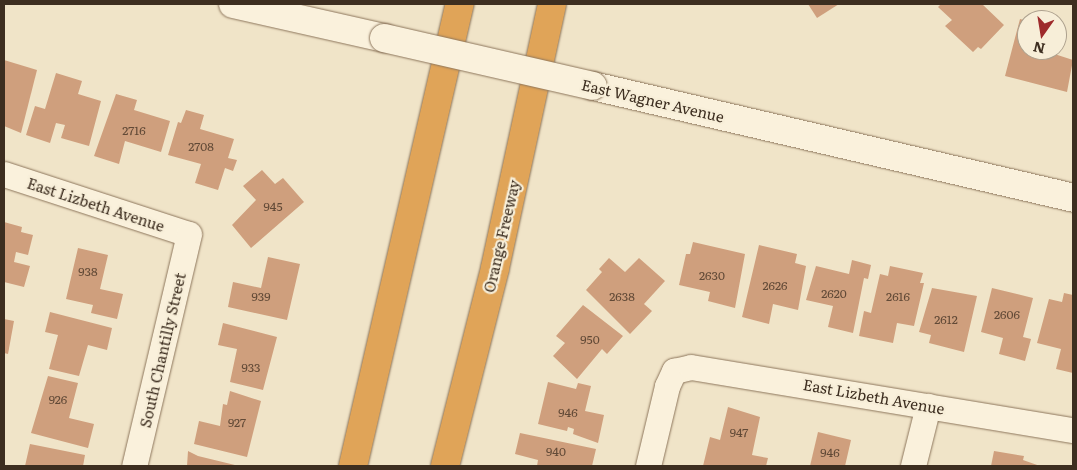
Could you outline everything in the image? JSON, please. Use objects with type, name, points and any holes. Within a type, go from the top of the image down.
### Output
[{"type":"highway","points":[[353,466],[460,4]]},
{"type":"highway","name":"Orange Freeway","points":[[445,466],[495,268],[552,4]]},
{"type":"street","name":"East Wagner Avenue","points":[[233,4],[1073,198]]},
{"type":"street","name":"East Lizbeth Avenue","points":[[4,174],[189,234]]},
{"type":"street","name":"South Chantilly Street","points":[[134,466],[189,234]]},
{"type":"street","name":"East Lizbeth Avenue","points":[[648,466],[667,386],[674,371],[691,367],[709,368],[1073,430]]},
{"type":"street","points":[[913,466],[928,406]]},
{"type":"building","points":[[808,4],[839,4],[817,18]]},
{"type":"building","points":[[941,4],[982,4],[1004,25],[981,49],[978,47],[973,52],[945,26],[952,20],[938,7]]},
{"type":"building","points":[[1017,30],[1017,60],[1067,60],[1067,58],[1073,60],[1067,92],[1005,76]]},
{"type":"building","points":[[4,60],[37,70],[21,133],[4,126]]},
{"type":"building","points":[[56,73],[82,81],[78,94],[101,101],[89,146],[61,138],[65,125],[56,123],[50,143],[26,135],[35,106],[45,109]]},
{"type":"building","points":[[116,94],[137,100],[134,110],[170,121],[161,152],[125,141],[119,164],[94,156]]},
{"type":"building","points":[[186,110],[204,115],[200,129],[234,139],[228,158],[237,160],[233,171],[225,168],[218,190],[195,183],[201,164],[168,155],[178,122],[181,123]]},
{"type":"building","points":[[262,170],[275,184],[283,178],[304,202],[251,248],[232,225],[256,200],[243,186]]},
{"type":"building","points":[[4,222],[22,227],[21,232],[33,235],[28,255],[16,252],[14,262],[30,266],[24,287],[4,282]]},
{"type":"building","points":[[693,242],[745,254],[735,308],[708,301],[710,292],[679,285],[686,254],[690,254]]},
{"type":"building","points":[[759,245],[797,254],[795,263],[806,266],[798,310],[773,304],[769,324],[742,317]]},
{"type":"building","points":[[78,248],[108,255],[100,289],[123,294],[117,319],[91,313],[93,305],[66,299]]},
{"type":"building","points":[[268,257],[300,264],[287,320],[228,307],[233,282],[261,288]]},
{"type":"building","points":[[609,258],[625,272],[639,258],[665,281],[644,304],[652,311],[630,334],[586,290],[602,272],[599,269]]},
{"type":"building","points":[[852,260],[871,265],[868,279],[864,278],[853,333],[828,327],[833,306],[806,300],[816,266],[849,274]]},
{"type":"building","points":[[890,266],[923,273],[920,283],[924,283],[914,326],[897,323],[893,343],[859,336],[864,311],[871,313],[880,274],[888,276]]},
{"type":"building","points":[[932,288],[977,296],[964,352],[929,343],[931,335],[919,332]]},
{"type":"building","points":[[992,288],[1033,298],[1023,337],[1031,339],[1025,361],[999,354],[1003,338],[981,332]]},
{"type":"building","points":[[1064,293],[1073,295],[1073,373],[1056,369],[1061,349],[1037,343],[1049,299],[1062,302]]},
{"type":"building","points":[[583,305],[623,336],[607,354],[602,349],[577,379],[553,356],[565,343],[556,336]]},
{"type":"building","points":[[50,312],[112,328],[107,350],[88,345],[79,376],[49,369],[58,335],[45,332]]},
{"type":"building","points":[[4,319],[14,321],[8,354],[4,353]]},
{"type":"building","points":[[223,323],[277,337],[263,390],[230,382],[237,349],[218,345]]},
{"type":"building","points":[[48,376],[78,383],[69,418],[94,424],[88,448],[31,433]]},
{"type":"building","points":[[548,382],[576,389],[578,383],[591,386],[585,411],[604,415],[598,443],[573,434],[574,429],[568,427],[567,431],[538,424]]},
{"type":"building","points":[[230,391],[261,401],[247,457],[194,444],[199,421],[220,426],[223,404],[227,405]]},
{"type":"building","points":[[728,407],[760,417],[752,455],[768,458],[766,466],[703,466],[710,437],[720,440]]},
{"type":"building","points":[[818,432],[851,440],[845,466],[810,466]]},
{"type":"building","points":[[520,433],[596,449],[592,466],[537,466],[538,460],[515,454]]},
{"type":"building","points":[[30,444],[85,455],[83,466],[25,466]]},
{"type":"building","points":[[188,451],[198,456],[239,466],[187,466]]},
{"type":"building","points":[[994,451],[1024,456],[1023,460],[1040,466],[991,466]]}]
